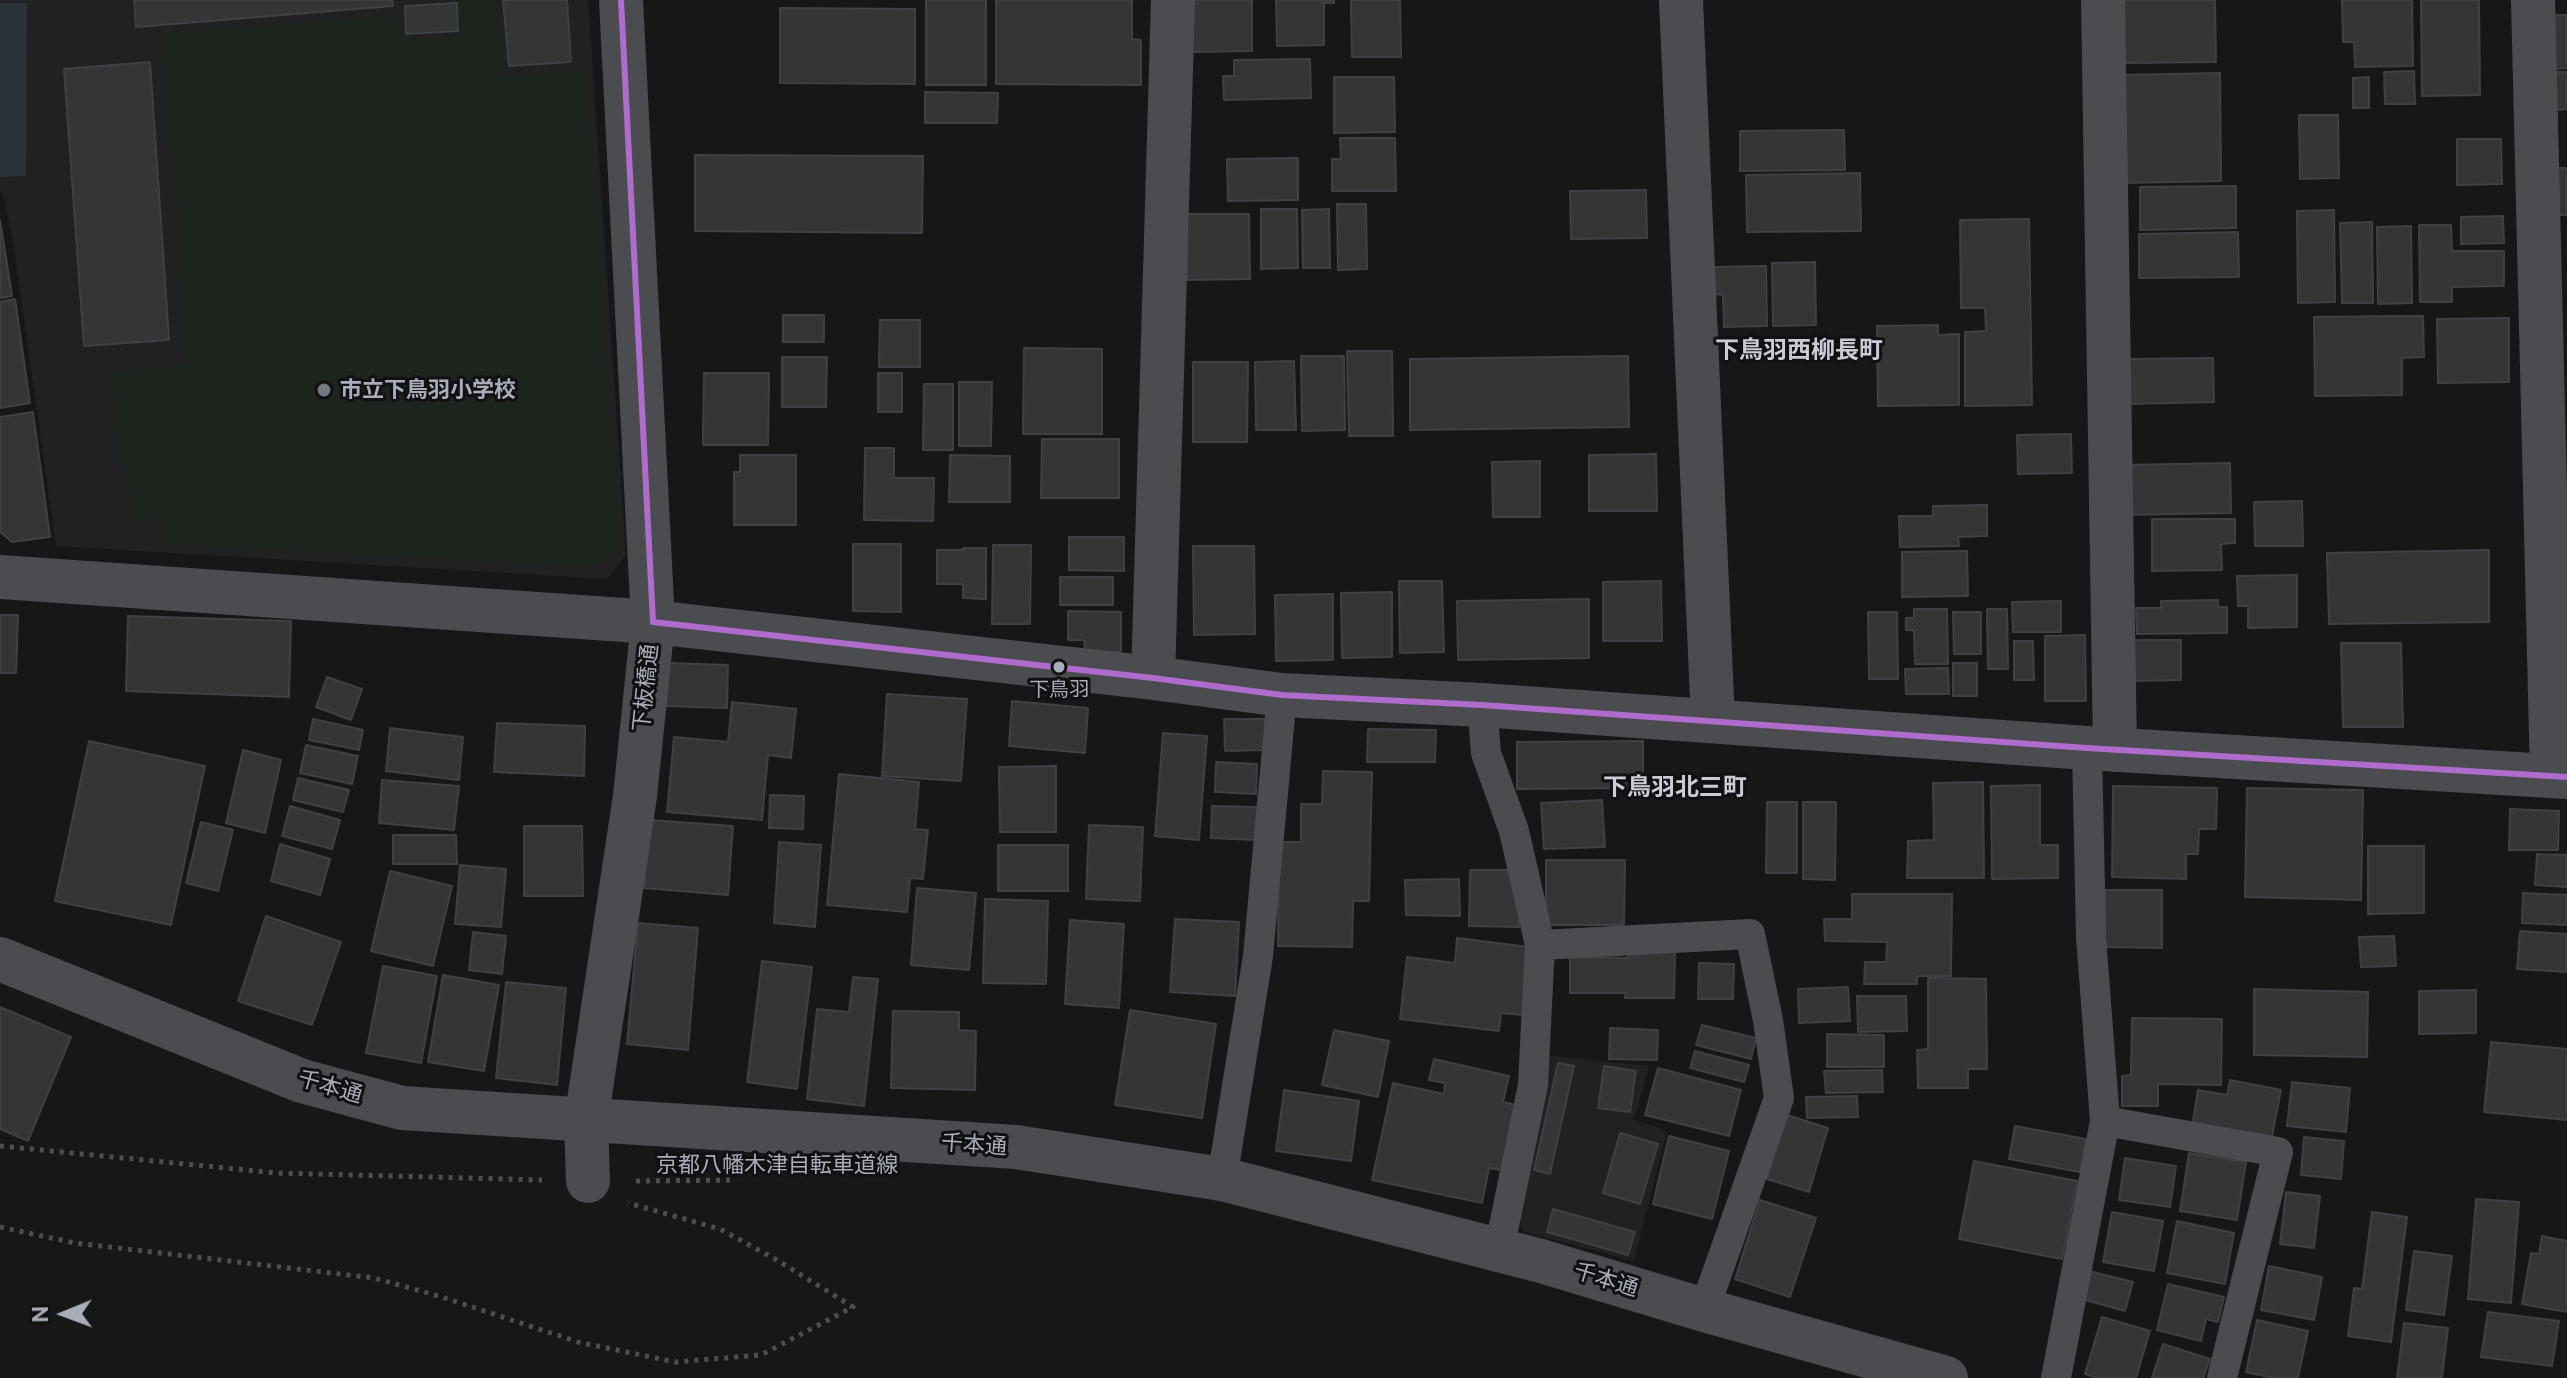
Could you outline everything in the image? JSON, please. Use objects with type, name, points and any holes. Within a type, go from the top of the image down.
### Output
[{"type":"street","name":"下板橋通","points":[[588,1181],[586,1121],[635,796],[653,622],[621,0]]},
{"type":"street","points":[[1153,678],[1173,0]]},
{"type":"street","points":[[1681,0],[1713,721]]},
{"type":"street","points":[[2101,749],[2103,0]]},
{"type":"street","points":[[0,577],[653,622],[1282,695],[1482,705],[2101,749],[2559,777],[2533,0]]},
{"type":"street","name":"千本通","points":[[0,959],[302,1081],[402,1108],[1016,1147],[1222,1179],[1499,1250],[1946,1378]]},
{"type":"lane","points":[[1222,1179],[1258,956],[1282,695]]},
{"type":"lane","points":[[1482,705],[1486,753],[1514,831],[1540,945],[1533,1085],[1499,1250]]},
{"type":"lane","points":[[2056,1378],[2105,1121],[2091,937],[2101,749]]},
{"type":"lane","points":[[1540,945],[1750,934],[1768,1020],[1779,1098],[1704,1310]]},
{"type":"lane","points":[[2105,1121],[2278,1152],[2222,1378]]},
{"type":"path","name":"京都八幡木津自転車道線","points":[[0,1146],[277,1173],[588,1181],[739,1180]]},
{"type":"path","points":[[0,1227],[75,1243],[374,1278],[578,1342],[675,1362],[761,1355],[853,1307],[720,1229],[611,1198],[588,1181]]},
{"type":"shaded area","name":"市立下鳥羽小学校","points":[[0,0],[588,0],[626,555],[607,579],[56,546],[12,235],[0,191]]},
{"type":"shaded area","name":"市立下鳥羽小学校","points":[[461,0],[495,0],[503,76],[586,70],[619,547],[598,567],[164,544],[163,519],[134,519],[110,372],[190,363],[165,33],[398,15],[399,38],[462,37]]},
{"type":"shaded area","points":[[0,3],[27,3],[26,176],[0,177]]},
{"type":"shaded area","points":[[1545,1055],[1649,1066],[1634,1120],[1667,1131],[1634,1261],[1524,1232],[1515,1206]]},
{"type":"building","points":[[134,0],[392,0],[393,6],[136,27]]},
{"type":"building","points":[[503,0],[567,0],[571,62],[509,66]]},
{"type":"building","points":[[926,0],[986,0],[986,85],[926,85]]},
{"type":"building","points":[[996,0],[1132,0],[1132,39],[1141,40],[1141,85],[996,84]]},
{"type":"building","points":[[1190,0],[1252,0],[1252,51],[1191,52]]},
{"type":"building","points":[[1276,0],[1334,0],[1334,3],[1324,3],[1324,45],[1277,46]]},
{"type":"building","points":[[1351,0],[1400,0],[1401,57],[1352,57]]},
{"type":"building","points":[[2124,0],[2215,0],[2216,62],[2124,63]]},
{"type":"building","points":[[2342,0],[2412,0],[2413,66],[2355,67],[2354,42],[2343,42]]},
{"type":"building","points":[[2421,0],[2479,0],[2480,95],[2422,96]]},
{"type":"building","points":[[457,3],[458,31],[406,34],[405,6]]},
{"type":"building","points":[[780,8],[915,9],[915,84],[780,83]]},
{"type":"building","points":[[2554,15],[2567,15],[2567,68],[2555,69]]},
{"type":"building","points":[[1310,59],[1311,98],[1224,100],[1223,76],[1234,76],[1234,60]]},
{"type":"building","points":[[150,62],[169,340],[84,346],[64,69]]},
{"type":"building","points":[[2414,71],[2415,104],[2385,104],[2384,72]]},
{"type":"building","points":[[2554,72],[2567,72],[2567,109],[2555,110]]},
{"type":"building","points":[[2220,73],[2221,181],[2122,183],[2120,75]]},
{"type":"building","points":[[1334,77],[1394,77],[1395,132],[1334,133]]},
{"type":"building","points":[[2369,77],[2369,108],[2353,108],[2353,78]]},
{"type":"building","points":[[925,92],[998,93],[997,123],[925,123]]},
{"type":"building","points":[[2299,115],[2338,115],[2339,178],[2300,179]]},
{"type":"building","points":[[1844,130],[1845,170],[1740,171],[1740,131]]},
{"type":"building","points":[[1340,138],[1395,138],[1396,191],[1332,191],[1332,159],[1341,159]]},
{"type":"building","points":[[2457,139],[2501,139],[2502,184],[2457,185]]},
{"type":"building","points":[[695,155],[923,156],[922,233],[695,231]]},
{"type":"building","points":[[1298,158],[1298,200],[1228,201],[1227,159]]},
{"type":"building","points":[[2557,168],[2567,168],[2567,215],[2558,215]]},
{"type":"building","points":[[1860,173],[1861,231],[1747,232],[1746,175]]},
{"type":"building","points":[[2236,186],[2236,228],[2140,230],[2140,187]]},
{"type":"building","points":[[1646,190],[1647,238],[1571,239],[1570,191]]},
{"type":"building","points":[[1337,204],[1366,204],[1367,269],[1338,270]]},
{"type":"building","points":[[1261,209],[1297,209],[1298,268],[1261,269]]},
{"type":"building","points":[[1329,209],[1330,268],[1303,268],[1302,210]]},
{"type":"building","points":[[2334,210],[2335,302],[2298,303],[2297,211]]},
{"type":"building","points":[[1187,214],[1249,214],[1250,279],[1187,280]]},
{"type":"building","points":[[2503,216],[2504,243],[2461,244],[2461,217]]},
{"type":"building","points":[[2029,219],[2032,405],[1965,406],[1965,332],[1986,331],[1985,308],[1961,308],[1960,220]]},
{"type":"building","points":[[0,220],[12,296],[0,298]]},
{"type":"building","points":[[2372,222],[2373,303],[2342,303],[2340,223]]},
{"type":"building","points":[[2419,225],[2451,225],[2452,251],[2504,251],[2504,286],[2452,287],[2452,302],[2420,302]]},
{"type":"building","points":[[2411,226],[2412,303],[2378,304],[2377,227]]},
{"type":"building","points":[[2238,232],[2239,277],[2139,278],[2139,234]]},
{"type":"building","points":[[1815,262],[1816,325],[1773,326],[1772,263]]},
{"type":"building","points":[[1766,266],[1767,326],[1724,327],[1723,295],[1715,294],[1714,267]]},
{"type":"building","points":[[15,299],[30,403],[0,408],[0,302]]},
{"type":"building","points":[[783,315],[824,315],[824,342],[783,342]]},
{"type":"building","points":[[2423,316],[2424,357],[2402,358],[2402,395],[2315,396],[2314,317]]},
{"type":"building","points":[[2509,318],[2509,382],[2438,383],[2437,319]]},
{"type":"building","points":[[880,320],[920,320],[920,367],[879,367]]},
{"type":"building","points":[[1938,325],[1938,335],[1959,334],[1959,405],[1878,406],[1877,326]]},
{"type":"building","points":[[1024,348],[1102,349],[1102,434],[1023,434]]},
{"type":"building","points":[[1347,351],[1392,351],[1393,436],[1349,436]]},
{"type":"building","points":[[1301,356],[1344,356],[1345,430],[1302,431]]},
{"type":"building","points":[[1628,356],[1629,427],[1410,430],[1410,359]]},
{"type":"building","points":[[782,357],[827,357],[826,407],[782,407]]},
{"type":"building","points":[[2213,358],[2214,402],[2125,404],[2125,359]]},
{"type":"building","points":[[1294,361],[1296,430],[1256,430],[1255,362]]},
{"type":"building","points":[[1193,362],[1248,362],[1247,442],[1193,442]]},
{"type":"building","points":[[704,373],[769,373],[768,445],[703,445]]},
{"type":"building","points":[[878,373],[902,373],[902,412],[878,412]]},
{"type":"building","points":[[959,382],[992,382],[991,446],[959,446]]},
{"type":"building","points":[[924,384],[953,384],[953,450],[923,450]]},
{"type":"building","points":[[33,412],[50,537],[12,542],[0,532],[0,417]]},
{"type":"building","points":[[2071,434],[2072,473],[2018,474],[2017,435]]},
{"type":"building","points":[[1042,439],[1119,439],[1119,498],[1041,498]]},
{"type":"building","points":[[865,448],[894,448],[894,478],[934,478],[933,521],[864,520]]},
{"type":"building","points":[[1656,454],[1657,511],[1589,511],[1589,455]]},
{"type":"building","points":[[740,455],[796,455],[796,525],[734,525],[734,472],[740,472]]},
{"type":"building","points":[[950,455],[1010,456],[1010,502],[949,502]]},
{"type":"building","points":[[1540,461],[1540,517],[1493,517],[1492,462]]},
{"type":"building","points":[[2230,463],[2231,513],[2123,515],[2122,465]]},
{"type":"building","points":[[2302,501],[2303,546],[2255,546],[2254,502]]},
{"type":"building","points":[[1987,505],[1987,536],[1958,537],[1959,546],[1900,547],[1899,516],[1933,516],[1933,506]]},
{"type":"building","points":[[2152,519],[2235,519],[2235,543],[2221,544],[2222,570],[2152,571]]},
{"type":"building","points":[[1069,537],[1124,537],[1124,571],[1069,570]]},
{"type":"building","points":[[853,544],[901,544],[901,612],[853,611]]},
{"type":"building","points":[[993,545],[1031,545],[1030,624],[992,624]]},
{"type":"building","points":[[1193,546],[1254,546],[1255,634],[1194,635]]},
{"type":"building","points":[[986,548],[986,599],[963,598],[963,584],[937,584],[937,550]]},
{"type":"building","points":[[2489,550],[2489,622],[2329,624],[2327,553]]},
{"type":"building","points":[[1967,551],[1968,596],[1902,597],[1902,552]]},
{"type":"building","points":[[2297,575],[2297,627],[2248,628],[2248,606],[2238,606],[2237,576]]},
{"type":"building","points":[[1060,577],[1113,577],[1113,605],[1060,605]]},
{"type":"building","points":[[1399,581],[1442,581],[1444,652],[1400,653]]},
{"type":"building","points":[[1661,581],[1662,641],[1603,641],[1603,582]]},
{"type":"building","points":[[1392,592],[1392,657],[1342,658],[1341,593]]},
{"type":"building","points":[[1333,594],[1333,660],[1276,661],[1275,595]]},
{"type":"building","points":[[1589,599],[1589,658],[1458,660],[1457,601]]},
{"type":"building","points":[[2218,600],[2218,607],[2227,607],[2227,633],[2137,634],[2136,608],[2161,608],[2161,601]]},
{"type":"building","points":[[2061,601],[2061,632],[2013,632],[2012,602]]},
{"type":"building","points":[[1914,609],[1947,609],[1948,664],[1915,664],[1914,630],[1906,630],[1906,618],[1914,618]]},
{"type":"building","points":[[1987,609],[2007,609],[2008,669],[1988,669]]},
{"type":"building","points":[[1068,611],[1121,612],[1121,652],[1085,652],[1084,640],[1068,640]]},
{"type":"building","points":[[1868,612],[1897,612],[1898,679],[1869,679]]},
{"type":"building","points":[[1953,612],[1981,612],[1981,654],[1954,654]]},
{"type":"building","points":[[0,615],[18,615],[16,673],[0,673]]},
{"type":"building","points":[[128,616],[291,621],[289,697],[126,691]]},
{"type":"building","points":[[2085,635],[2086,701],[2045,701],[2045,636]]},
{"type":"building","points":[[2129,640],[2181,640],[2181,680],[2130,681]]},
{"type":"building","points":[[2014,641],[2033,641],[2034,680],[2014,680]]},
{"type":"building","points":[[2341,643],[2401,643],[2403,727],[2343,727]]},
{"type":"building","points":[[667,663],[728,665],[727,708],[666,706]]},
{"type":"building","points":[[1953,663],[1977,663],[1977,696],[1953,696]]},
{"type":"building","points":[[1948,668],[1949,694],[1906,694],[1905,669]]},
{"type":"building","points":[[327,677],[362,689],[351,720],[316,707]]},
{"type":"building","points":[[887,694],[967,699],[961,781],[882,776]]},
{"type":"building","points":[[1012,701],[1088,708],[1085,753],[1009,746]]},
{"type":"building","points":[[732,702],[796,709],[791,758],[768,755],[762,820],[667,812],[674,737],[728,742]]},
{"type":"building","points":[[313,719],[363,730],[359,750],[309,740]]},
{"type":"building","points":[[1224,719],[1265,719],[1265,750],[1225,751]]},
{"type":"building","points":[[497,723],[585,726],[584,776],[494,772]]},
{"type":"building","points":[[390,728],[463,737],[459,780],[386,771]]},
{"type":"building","points":[[1368,729],[1436,730],[1435,762],[1367,762]]},
{"type":"building","points":[[1163,733],[1207,736],[1199,840],[1155,836]]},
{"type":"building","points":[[89,741],[205,766],[171,925],[55,901]]},
{"type":"building","points":[[1643,741],[1643,788],[1517,789],[1517,742]]},
{"type":"building","points":[[306,745],[358,756],[352,784],[300,773]]},
{"type":"building","points":[[243,750],[281,760],[265,833],[226,823]]},
{"type":"building","points":[[1216,762],[1257,764],[1256,794],[1215,792]]},
{"type":"building","points":[[1056,766],[1056,832],[1000,832],[999,767]]},
{"type":"building","points":[[1323,771],[1372,772],[1369,901],[1353,901],[1352,947],[1278,946],[1279,842],[1301,842],[1301,804],[1322,804]]},
{"type":"building","points":[[839,774],[919,782],[915,829],[928,830],[923,879],[910,878],[907,912],[827,905]]},
{"type":"building","points":[[298,778],[349,790],[343,812],[293,800]]},
{"type":"building","points":[[382,780],[459,786],[454,830],[379,823]]},
{"type":"building","points":[[1983,782],[1984,878],[1907,878],[1908,841],[1934,840],[1933,783]]},
{"type":"building","points":[[2040,785],[2040,845],[2058,845],[2058,878],[1992,879],[1991,786]]},
{"type":"building","points":[[2113,786],[2217,788],[2216,829],[2199,829],[2198,854],[2186,854],[2186,879],[2112,877]]},
{"type":"building","points":[[2247,788],[2363,790],[2361,900],[2245,897]]},
{"type":"building","points":[[770,795],[804,796],[803,829],[769,828]]},
{"type":"building","points":[[1602,800],[1605,847],[1544,849],[1541,803]]},
{"type":"building","points":[[1767,802],[1797,802],[1797,873],[1766,873]]},
{"type":"building","points":[[1803,802],[1836,802],[1835,880],[1803,879]]},
{"type":"building","points":[[290,806],[340,820],[332,849],[282,836]]},
{"type":"building","points":[[1212,806],[1257,807],[1256,840],[1211,838]]},
{"type":"building","points":[[2510,809],[2559,811],[2558,850],[2509,850]]},
{"type":"building","points":[[650,820],[733,826],[728,895],[644,888]]},
{"type":"building","points":[[201,822],[233,830],[218,891],[186,883]]},
{"type":"building","points":[[1089,825],[1143,827],[1140,901],[1086,899]]},
{"type":"building","points":[[524,826],[582,826],[583,896],[524,896]]},
{"type":"building","points":[[393,835],[456,835],[457,864],[393,864]]},
{"type":"building","points":[[779,842],[821,845],[815,927],[774,923]]},
{"type":"building","points":[[280,844],[330,859],[320,895],[271,881]]},
{"type":"building","points":[[998,845],[1068,845],[1068,891],[998,891]]},
{"type":"building","points":[[2368,846],[2424,846],[2424,913],[2368,914]]},
{"type":"building","points":[[2537,854],[2567,855],[2567,887],[2535,885]]},
{"type":"building","points":[[1546,860],[1625,860],[1624,925],[1546,925]]},
{"type":"building","points":[[460,865],[506,869],[501,927],[455,924]]},
{"type":"building","points":[[1470,870],[1521,870],[1519,927],[1469,926]]},
{"type":"building","points":[[390,871],[452,886],[433,966],[371,951]]},
{"type":"building","points":[[1459,879],[1460,916],[1406,915],[1405,880]]},
{"type":"building","points":[[917,888],[976,893],[969,970],[911,965]]},
{"type":"building","points":[[2105,890],[2162,890],[2162,948],[2105,947]]},
{"type":"building","points":[[2523,893],[2567,895],[2567,925],[2522,923]]},
{"type":"building","points":[[1852,894],[1952,894],[1951,976],[1917,976],[1917,984],[1864,984],[1865,962],[1886,962],[1887,942],[1825,941],[1824,919],[1852,919]]},
{"type":"building","points":[[985,899],[1048,901],[1046,984],[983,983]]},
{"type":"building","points":[[266,916],[341,942],[312,1025],[238,1001]]},
{"type":"building","points":[[1175,919],[1239,922],[1235,996],[1170,992]]},
{"type":"building","points":[[1070,920],[1124,924],[1119,1008],[1065,1004]]},
{"type":"building","points":[[638,923],[698,928],[688,1050],[627,1044]]},
{"type":"building","points":[[2520,931],[2567,934],[2567,972],[2517,969]]},
{"type":"building","points":[[473,932],[506,936],[502,974],[469,970]]},
{"type":"building","points":[[2394,936],[2396,966],[2361,967],[2359,937]]},
{"type":"building","points":[[1457,938],[1529,947],[1522,1015],[1501,1013],[1499,1031],[1400,1019],[1407,957],[1455,963]]},
{"type":"building","points":[[1628,951],[1675,951],[1674,998],[1625,998],[1626,993],[1570,993],[1570,957],[1628,958]]},
{"type":"building","points":[[762,961],[812,967],[797,1089],[747,1082]]},
{"type":"building","points":[[1699,963],[1734,964],[1733,999],[1698,999]]},
{"type":"building","points":[[383,966],[437,976],[421,1063],[366,1053]]},
{"type":"building","points":[[443,975],[499,985],[484,1071],[428,1062]]},
{"type":"building","points":[[853,977],[878,979],[864,1106],[807,1099],[817,1009],[849,1012]]},
{"type":"building","points":[[1928,978],[1986,979],[1987,1069],[1968,1069],[1968,1088],[1918,1088],[1917,1050],[1928,1049]]},
{"type":"building","points":[[506,982],[566,988],[557,1085],[496,1078]]},
{"type":"building","points":[[1848,987],[1850,1021],[1799,1023],[1798,989]]},
{"type":"building","points":[[2254,989],[2368,992],[2367,1057],[2254,1055]]},
{"type":"building","points":[[2476,990],[2476,1033],[2419,1034],[2419,991]]},
{"type":"building","points":[[1857,996],[1906,996],[1907,1031],[1858,1032]]},
{"type":"building","points":[[0,1007],[71,1037],[28,1141],[0,1129]]},
{"type":"building","points":[[1130,1010],[1216,1024],[1202,1118],[1115,1105]]},
{"type":"building","points":[[893,1011],[959,1012],[959,1030],[976,1031],[975,1090],[891,1088]]},
{"type":"building","points":[[2132,1018],[2222,1019],[2221,1085],[2158,1084],[2158,1106],[2122,1106],[2122,1076],[2131,1075]]},
{"type":"building","points":[[1702,1025],[1756,1038],[1751,1059],[1696,1045]]},
{"type":"building","points":[[1610,1028],[1658,1030],[1657,1060],[1609,1059]]},
{"type":"building","points":[[1334,1030],[1389,1041],[1378,1097],[1322,1085]]},
{"type":"building","points":[[1827,1034],[1884,1035],[1884,1067],[1827,1067]]},
{"type":"building","points":[[2491,1042],[2567,1049],[2567,1120],[2484,1112]]},
{"type":"building","points":[[1695,1051],[1749,1065],[1744,1082],[1690,1068]]},
{"type":"building","points":[[1434,1059],[1509,1076],[1503,1102],[1519,1106],[1506,1171],[1489,1168],[1482,1203],[1372,1180],[1393,1083],[1444,1094],[1445,1083],[1429,1080]]},
{"type":"building","points":[[1558,1063],[1574,1066],[1550,1174],[1534,1170]]},
{"type":"building","points":[[1604,1066],[1636,1071],[1630,1112],[1598,1108]]},
{"type":"building","points":[[1658,1068],[1741,1090],[1729,1136],[1645,1115]]},
{"type":"building","points":[[1882,1070],[1883,1092],[1826,1093],[1824,1071]]},
{"type":"building","points":[[2230,1080],[2281,1090],[2271,1141],[2192,1126],[2198,1090],[2227,1095]]},
{"type":"building","points":[[2292,1082],[2350,1088],[2346,1132],[2287,1126]]},
{"type":"building","points":[[1284,1090],[1359,1101],[1351,1161],[1276,1151]]},
{"type":"building","points":[[1857,1096],[1858,1117],[1807,1118],[1806,1097]]},
{"type":"building","points":[[1787,1115],[1828,1128],[1809,1192],[1767,1179]]},
{"type":"building","points":[[2015,1126],[2086,1139],[2080,1172],[2009,1159]]},
{"type":"building","points":[[1620,1133],[1658,1144],[1640,1204],[1603,1193]]},
{"type":"building","points":[[1669,1136],[1729,1151],[1712,1219],[1653,1204]]},
{"type":"building","points":[[2304,1137],[2344,1141],[2341,1179],[2301,1175]]},
{"type":"building","points":[[2189,1153],[2246,1162],[2237,1220],[2180,1211]]},
{"type":"building","points":[[2125,1158],[2176,1166],[2170,1207],[2119,1200]]},
{"type":"building","points":[[1974,1161],[2077,1181],[2062,1259],[1959,1239]]},
{"type":"building","points":[[2286,1192],[2320,1196],[2314,1248],[2280,1244]]},
{"type":"building","points":[[2476,1199],[2519,1202],[2511,1303],[2468,1299]]},
{"type":"building","points":[[1760,1200],[1816,1218],[1790,1297],[1735,1279]]},
{"type":"building","points":[[1553,1209],[1635,1232],[1628,1255],[1547,1232]]},
{"type":"building","points":[[2112,1212],[2163,1221],[2154,1271],[2103,1262]]},
{"type":"building","points":[[2372,1212],[2407,1217],[2391,1342],[2348,1336],[2354,1288],[2362,1289]]},
{"type":"building","points":[[2177,1221],[2234,1233],[2225,1284],[2167,1273]]},
{"type":"building","points":[[2542,1236],[2567,1241],[2567,1312],[2522,1304],[2531,1253],[2539,1254]]},
{"type":"building","points":[[2414,1251],[2452,1256],[2444,1315],[2406,1310]]},
{"type":"building","points":[[2269,1266],[2322,1277],[2314,1320],[2261,1310]]},
{"type":"building","points":[[2089,1271],[2133,1282],[2125,1311],[2082,1299]]},
{"type":"building","points":[[2168,1284],[2224,1297],[2218,1322],[2206,1319],[2201,1341],[2157,1330]]},
{"type":"building","points":[[2488,1312],[2559,1321],[2552,1366],[2481,1357]]},
{"type":"building","points":[[2102,1317],[2150,1331],[2136,1378],[2097,1378],[2085,1374]]},
{"type":"building","points":[[2257,1320],[2308,1331],[2298,1378],[2273,1378],[2246,1372]]},
{"type":"building","points":[[2404,1323],[2448,1328],[2442,1378],[2397,1378]]},
{"type":"building","points":[[2163,1344],[2210,1359],[2203,1378],[2152,1378]]},
{"type":"transit line","points":[[621,0],[653,622]]},
{"type":"transit line","points":[[653,622],[1282,695],[1482,705],[2087,748],[2567,777]]},
{"type":"place","name":"市立下鳥羽小学校","points":[[324,390]]},
{"type":"place","name":"下鳥羽","points":[[1059,667]]},
{"type":"district","name":"下鳥羽西柳長町","points":[[1799,351]]},
{"type":"district","name":"下鳥羽北三町","points":[[1675,788]]}]
